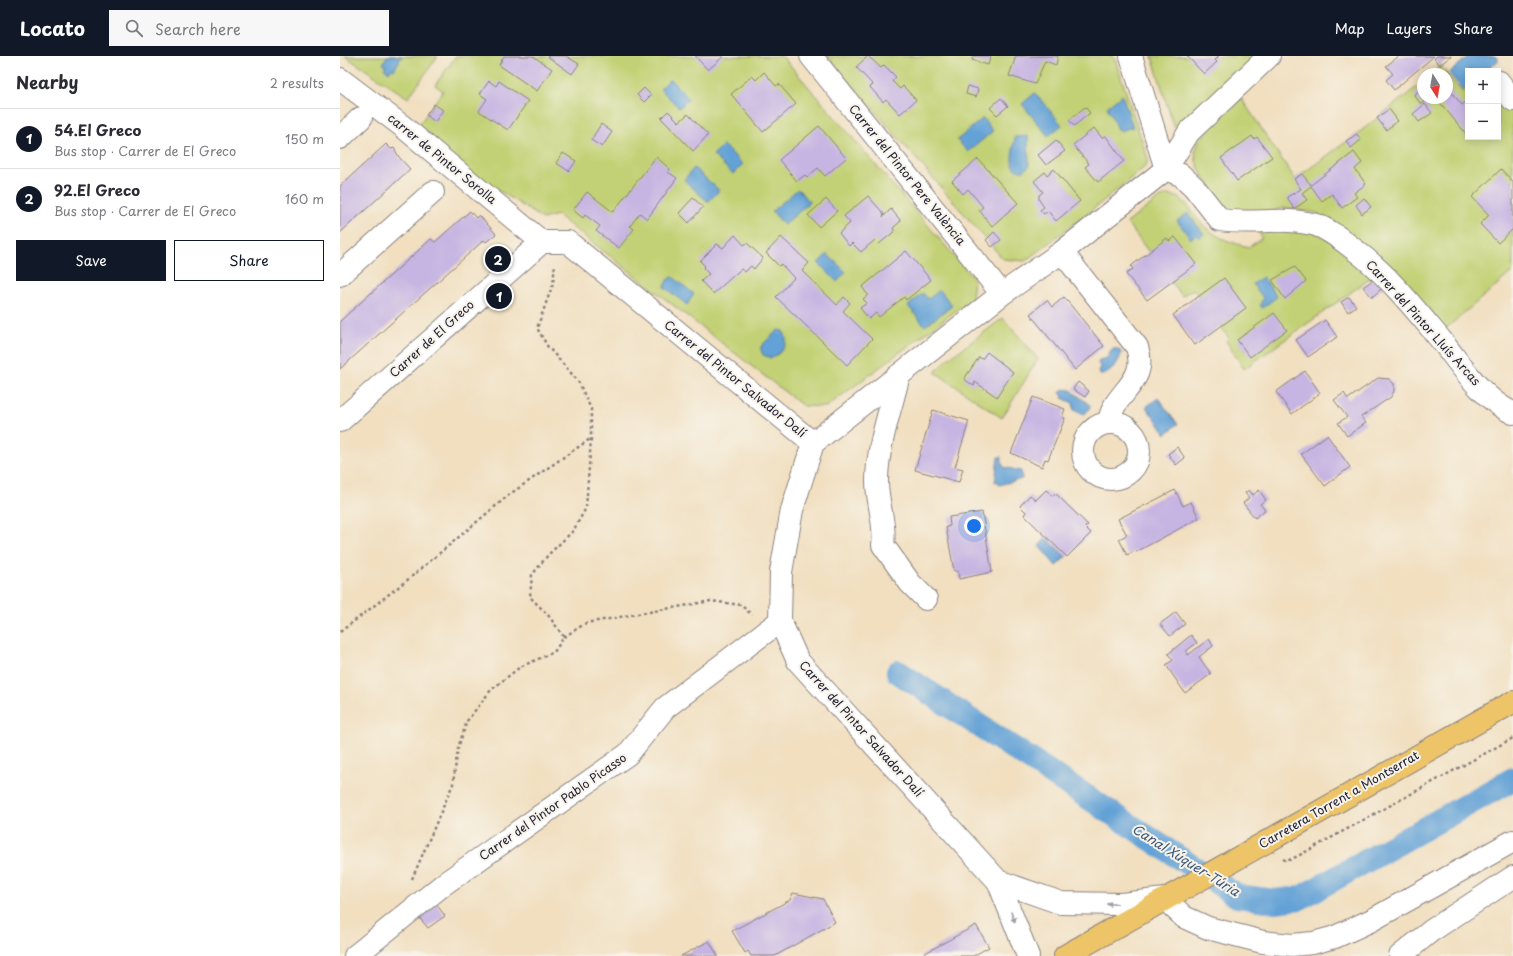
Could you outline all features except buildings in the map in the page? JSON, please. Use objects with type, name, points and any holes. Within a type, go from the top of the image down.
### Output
[{"type":"main road","name":"Carretera Torrent a Montserrat","points":[[1065,956],[1513,702]]},
{"type":"street","name":"Carrer del Pintor Pere València","points":[[811,56],[1002,294]]},
{"type":"street","points":[[1130,56],[1166,169]]},
{"type":"street","points":[[813,442],[1002,294],[1062,252],[1166,169],[1189,132],[1269,56]]},
{"type":"street","name":"carrer de Pintor Sorolla","points":[[340,79],[401,125],[548,242]]},
{"type":"street","points":[[1501,85],[1513,100]]},
{"type":"street","points":[[340,138],[361,118]]},
{"type":"street","name":"Carrer del Pintor Lluís Arcas","points":[[1166,169],[1181,175],[1194,186],[1220,220],[1258,223],[1275,219],[1298,221],[1318,226],[1336,235],[1373,263],[1464,369],[1494,400],[1513,413]]},
{"type":"street","points":[[340,275],[433,192]]},
{"type":"street","name":"Carrer de El Greco","points":[[340,421],[548,242]]},
{"type":"street","name":"Carrer del Pintor Salvador Dalí","points":[[548,242],[568,242],[813,442],[792,510],[781,572],[775,625],[798,661],[998,881],[1028,956]]},
{"type":"street","points":[[1062,252],[1137,347],[1141,359],[1137,374],[1129,389],[1115,406],[1108,423]]},
{"type":"street","points":[[898,375],[881,448],[877,481],[885,532],[883,545],[910,583],[926,599]]},
{"type":"street","name":"Carrer del Pintor Pablo Picasso","points":[[355,956],[444,884],[628,754],[665,708],[775,625]]},
{"type":"street","points":[[1170,896],[1184,917],[1208,928],[1263,942],[1292,945],[1313,943],[1335,937],[1372,920],[1513,841]]},
{"type":"street","points":[[1400,956],[1432,931],[1513,877]]},
{"type":"street","name":"Carrer del Pintor Salvador Dalí","points":[[998,881],[1061,903],[1121,904],[1170,896]]},
{"type":"path","points":[[548,242],[556,261],[553,284],[537,328],[548,347],[578,381],[591,409],[591,439],[586,508],[573,531],[548,555],[532,575],[530,597],[548,615],[564,637]]},
{"type":"path","points":[[340,632],[410,578],[510,494],[591,439]]},
{"type":"path","points":[[410,884],[453,784],[458,748],[467,720],[491,690],[520,668],[554,652],[564,637],[586,624],[712,601],[741,605],[775,625]]},
{"type":"path","points":[[1250,851],[1287,861],[1513,738]]},
{"type":"green space","points":[[345,56],[438,56],[408,98]]},
{"type":"green space","points":[[456,56],[782,56],[974,279],[972,299],[826,407],[803,406],[557,215],[543,219],[500,191],[498,192],[413,133],[443,91],[435,85]]},
{"type":"green space","points":[[827,56],[1114,56],[1148,159],[1146,166],[1097,206],[1025,261],[1003,259]]},
{"type":"green space","points":[[1152,56],[1260,56],[1180,131],[1174,127]]},
{"type":"green space","points":[[1453,81],[1462,92],[1465,90],[1465,140],[1501,140],[1501,96],[1513,112],[1513,271],[1443,331],[1389,264],[1339,226],[1317,213],[1284,208],[1245,218],[1226,211],[1201,173],[1196,161],[1195,152],[1199,140],[1241,98],[1295,179],[1357,134],[1417,87],[1417,104],[1453,104]]},
{"type":"green space","points":[[1168,195],[1180,199],[1188,206],[1204,226],[1219,237],[1231,242],[1249,247],[1262,238],[1258,231],[1308,226],[1378,273],[1244,369],[1226,341],[1229,338],[1193,289],[1182,296],[1127,223],[1159,198]]},
{"type":"green space","points":[[1003,318],[1038,359],[1002,418],[935,372],[948,359]]},
{"type":"water","points":[[387,56],[402,56],[394,70],[391,69],[389,72],[384,69],[386,66],[383,64]]},
{"type":"water","points":[[1469,56],[1495,56],[1499,60],[1490,68],[1465,68],[1465,88],[1463,90],[1453,78],[1453,70]]},
{"type":"water","points":[[670,79],[689,99],[679,108],[660,89]]},
{"type":"water","points":[[1035,93],[1062,125],[1048,136],[1022,104]]},
{"type":"water","points":[[1122,95],[1133,127],[1119,131],[1107,107]]},
{"type":"water","points":[[983,118],[993,131],[968,152],[957,140]]},
{"type":"water","points":[[1028,136],[1029,166],[1024,171],[1018,170],[1014,168],[1012,159],[1015,137]]},
{"type":"water","points":[[723,145],[743,164],[733,174],[713,155]]},
{"type":"water","points":[[694,168],[718,189],[718,192],[709,201],[707,201],[684,180]]},
{"type":"water","points":[[798,189],[810,202],[784,225],[772,211]]},
{"type":"water","points":[[1188,213],[1204,234],[1199,238],[1196,234],[1191,239],[1177,221]]},
{"type":"water","points":[[827,254],[846,272],[837,282],[818,263]]},
{"type":"water","points":[[673,277],[694,294],[687,305],[664,287],[667,280]]},
{"type":"water","points":[[1263,277],[1277,297],[1262,308],[1260,305],[1263,298],[1253,284]]},
{"type":"water","points":[[940,290],[952,306],[925,326],[908,306],[923,293],[928,299]]},
{"type":"water","points":[[778,330],[783,331],[785,335],[786,343],[784,347],[779,353],[771,358],[763,355],[761,346]]},
{"type":"water","points":[[1112,349],[1119,349],[1121,353],[1119,360],[1114,368],[1103,375],[1100,375],[1099,370],[1101,368],[1098,363],[1099,360],[1107,358]]},
{"type":"water","points":[[1063,389],[1071,390],[1091,406],[1084,415],[1074,410],[1073,403],[1062,398],[1063,396],[1060,393]]},
{"type":"water","points":[[1158,398],[1178,424],[1166,434],[1146,407]]},
{"type":"water","points":[[998,457],[1002,457],[1002,464],[1004,467],[1021,471],[1022,479],[999,485],[998,481],[995,482]]},
{"type":"water","points":[[1046,538],[1066,557],[1056,566],[1039,546]]},
{"type":"waterway","name":"Canal Xúquer-Túria","points":[[898,672],[1237,896],[1275,901],[1300,898],[1513,779]]},
{"type":"place","name":"92.El Greco","points":[[498,259]]},
{"type":"place","name":"54.El Greco","points":[[499,296]]}]
